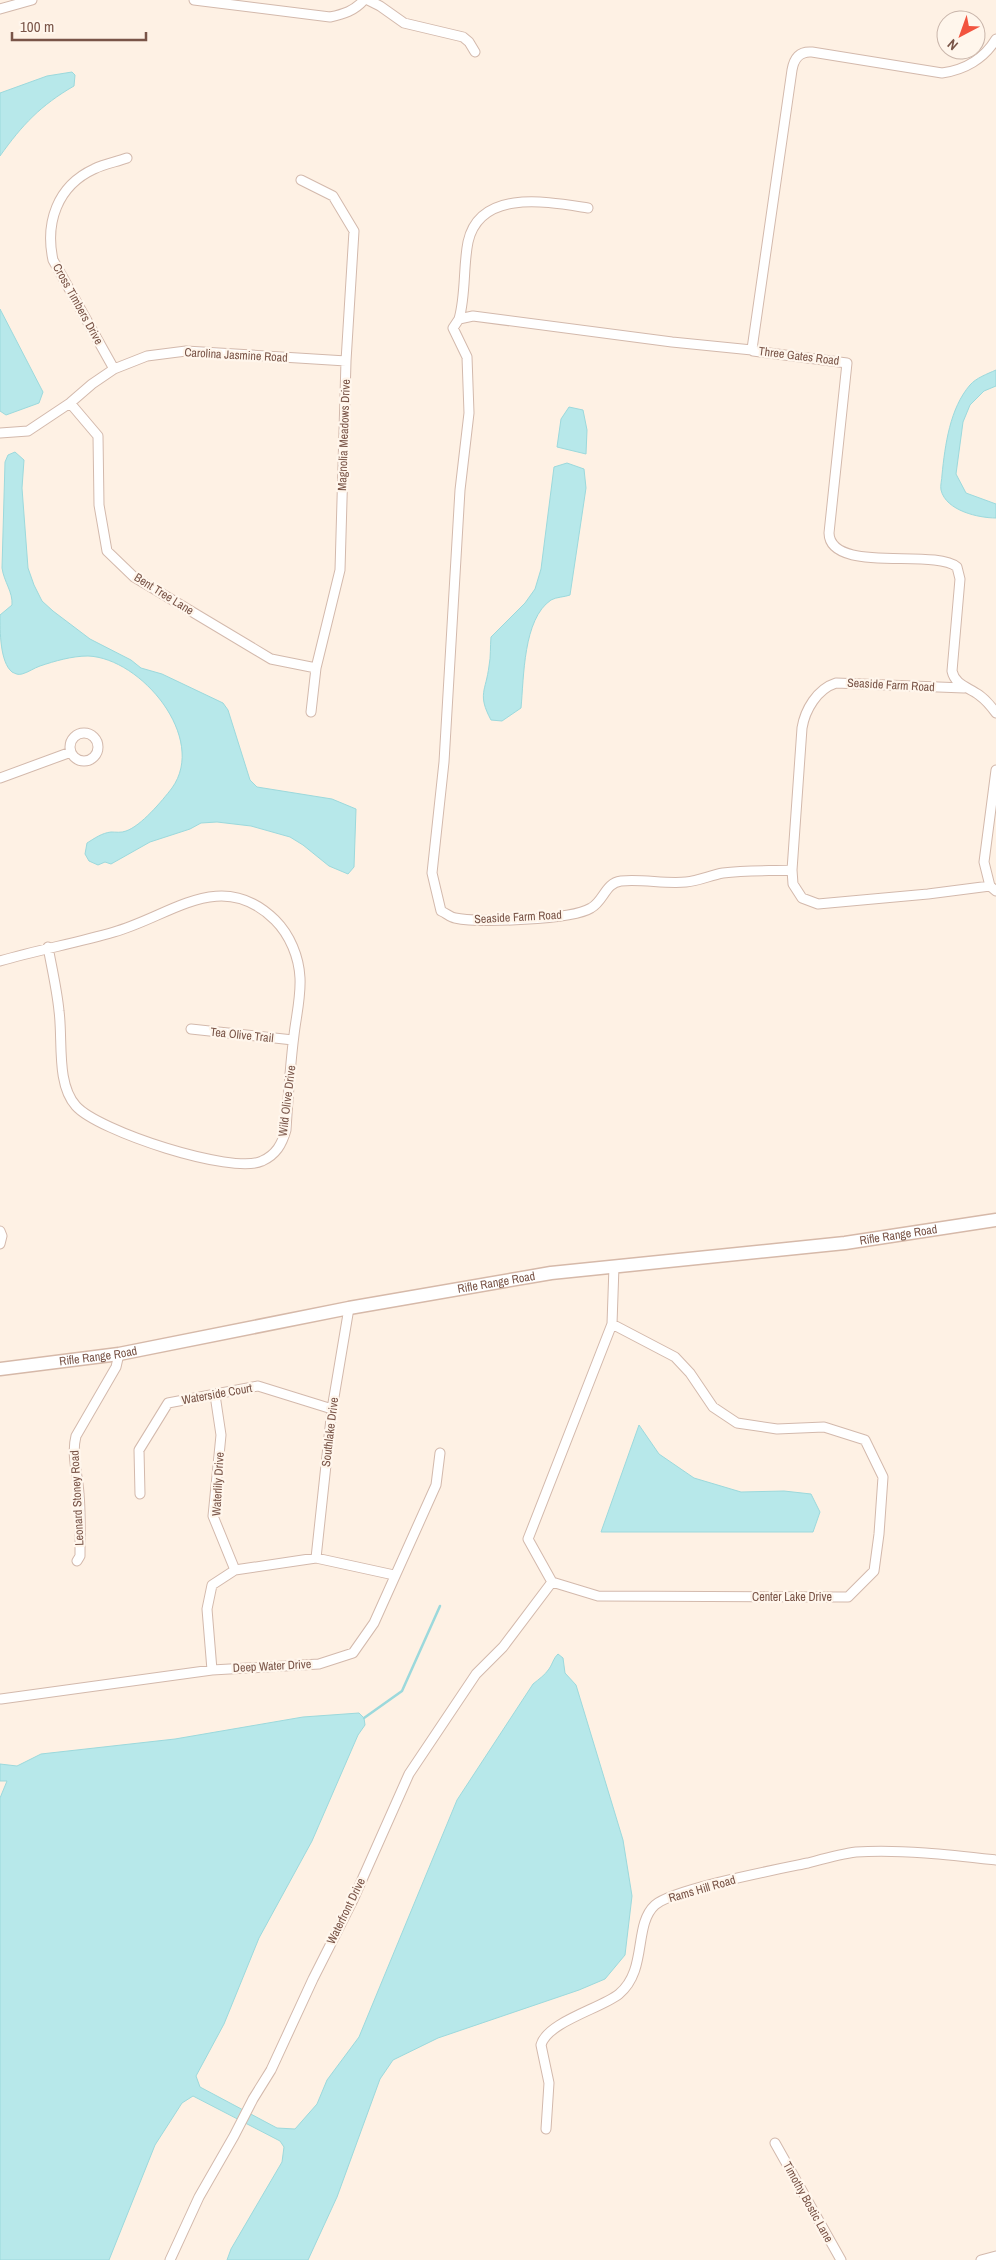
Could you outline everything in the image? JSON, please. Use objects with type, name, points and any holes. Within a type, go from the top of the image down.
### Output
[{"type":"main road","name":"Rifle Range Road","points":[[0,1369],[119,1354],[349,1308],[551,1273],[845,1243],[996,1220]]},
{"type":"street","points":[[0,8],[18,1],[32,0]]},
{"type":"street","points":[[194,0],[220,1],[330,16],[345,14],[357,8],[364,0]]},
{"type":"street","points":[[368,0],[380,6],[404,24],[463,38],[469,42],[475,52]]},
{"type":"street","name":"Three Gates Road","points":[[996,39],[987,51],[974,62],[958,70],[942,73],[812,52],[804,52],[798,56],[792,70],[752,350],[847,363],[829,538],[838,549],[857,556],[943,560],[957,567],[960,579],[952,671],[956,682],[984,700],[996,713]]},
{"type":"street","name":"Cross Timbers Drive","points":[[114,369],[53,260],[50,245],[50,227],[54,209],[64,192],[80,177],[94,169],[127,158]]},
{"type":"street","name":"Magnolia Meadows Drive","points":[[301,180],[333,196],[354,231],[346,361],[340,570],[316,668],[311,712]]},
{"type":"street","points":[[588,208],[522,200],[496,208],[477,222],[469,240],[459,319],[473,316],[672,342],[752,350]]},
{"type":"street","name":"Seaside Farm Road","points":[[459,319],[454,328],[467,356],[469,413],[460,490],[444,762],[432,873],[441,911],[453,917],[465,919],[560,916],[591,908],[614,882],[687,882],[722,873],[792,870]]},
{"type":"street","name":"Carolina Jasmine Road","points":[[0,432],[28,431],[70,403],[92,384],[114,369],[147,356],[186,351],[346,361]]},
{"type":"street","name":"Bent Tree Lane","points":[[70,403],[98,436],[99,505],[107,551],[134,577],[271,659],[316,668]]},
{"type":"street","name":"Seaside Farm Road","points":[[968,688],[836,682],[813,701],[806,710],[802,728],[792,870],[793,884],[798,894],[806,901],[818,904],[993,888]]},
{"type":"street","points":[[0,778],[71,752]]},
{"type":"street","points":[[993,888],[984,862],[996,770]]},
{"type":"street","name":"Wild Olive Drive","points":[[0,961],[48,947],[116,932],[204,896],[227,896],[248,901],[266,912],[281,926],[293,945],[300,978],[284,1136],[276,1152],[261,1162],[244,1165],[189,1155],[132,1137],[88,1117],[76,1106],[65,1089],[60,1011],[48,947]]},
{"type":"street","name":"Tea Olive Trail","points":[[192,1029],[293,1040]]},
{"type":"street","points":[[0,1231],[2,1236],[0,1244]]},
{"type":"street","points":[[552,1582],[528,1539],[612,1324],[614,1266]]},
{"type":"street","name":"Southlake Drive","points":[[316,1558],[332,1409],[349,1308]]},
{"type":"street","name":"Center Lake Drive","points":[[552,1582],[598,1596],[848,1597],[874,1571],[883,1477],[865,1440],[824,1428],[777,1429],[738,1423],[713,1407],[690,1373],[675,1357],[612,1324]]},
{"type":"street","name":"Leonard Stoney Road","points":[[77,1561],[80,1556],[79,1495],[74,1444],[76,1436],[116,1367],[119,1354]]},
{"type":"street","name":"Waterside Court","points":[[140,1494],[139,1450],[168,1403],[258,1386],[332,1409]]},
{"type":"street","name":"Waterlily Drive","points":[[215,1395],[221,1435],[213,1516],[235,1570]]},
{"type":"street","name":"Deep Water Drive","points":[[1,1699],[212,1670],[319,1664],[353,1653],[374,1623],[394,1575],[436,1486],[440,1453]]},
{"type":"street","points":[[212,1670],[207,1609],[210,1593],[212,1585],[235,1570],[316,1558],[394,1575]]},
{"type":"street","name":"Waterfront Drive","points":[[170,2260],[199,2198],[241,2120],[271,2070],[353,1900],[409,1774],[476,1674],[503,1647],[552,1582]]},
{"type":"street","name":"Rams Hill Road","points":[[546,2130],[549,2083],[541,2047],[542,2040],[550,2032],[582,2012],[608,2001],[625,1988],[636,1968],[647,1916],[659,1902],[704,1887],[855,1852],[937,1853],[996,1860]]},
{"type":"street","name":"Timothy Bostic Lane","points":[[776,2143],[841,2260]]},
{"type":"street","points":[[981,2260],[996,2256]]},
{"type":"water","points":[[72,72],[75,75],[74,86],[33,116],[0,156],[0,93],[47,76]]},
{"type":"water","points":[[0,309],[43,392],[39,403],[6,415],[0,411]]},
{"type":"water","points":[[996,370],[996,386],[984,391],[970,405],[963,422],[956,474],[966,493],[996,504],[996,518],[972,515],[956,508],[944,497],[941,487],[947,439],[953,416],[963,394],[972,383]]},
{"type":"water","points":[[569,407],[583,410],[587,430],[586,454],[557,447],[561,419]]},
{"type":"water","points":[[15,452],[24,460],[22,488],[28,568],[42,601],[90,639],[131,660],[141,668],[162,674],[223,703],[228,710],[250,780],[257,787],[332,799],[356,809],[354,867],[348,874],[329,866],[290,837],[251,826],[217,822],[201,823],[190,829],[150,842],[111,864],[105,862],[98,865],[89,861],[85,854],[87,843],[105,833],[122,832],[132,828],[151,812],[168,793],[181,768],[182,747],[175,725],[163,704],[147,685],[129,670],[108,660],[88,656],[76,657],[46,664],[19,674],[12,672],[8,667],[3,654],[0,615],[12,605],[2,568],[5,462],[8,455]]},
{"type":"water","points":[[567,463],[584,469],[586,488],[570,595],[551,600],[542,609],[535,621],[530,634],[524,665],[521,708],[502,721],[491,720],[483,698],[490,662],[491,637],[525,603],[535,589],[541,569],[554,467]]},
{"type":"water","points":[[639,1425],[659,1454],[694,1478],[741,1492],[784,1491],[811,1494],[820,1512],[813,1532],[601,1532]]},
{"type":"water","points":[[558,1654],[563,1658],[565,1673],[576,1685],[623,1840],[632,1896],[625,1955],[605,1979],[579,1990],[438,2038],[393,2060],[380,2079],[337,2197],[308,2260],[227,2260],[231,2249],[282,2162],[284,2147],[280,2141],[193,2096],[182,2103],[155,2145],[109,2260],[0,2260],[0,1798],[7,1781],[0,1781],[0,1764],[17,1766],[41,1754],[175,1739],[303,1717],[359,1713],[364,1718],[365,1725],[358,1735],[312,1841],[259,1938],[224,2024],[196,2076],[200,2087],[277,2128],[295,2129],[317,2104],[327,2080],[359,2037],[457,1800],[533,1684],[547,1671]]},
{"type":"waterway","points":[[364,1718],[402,1691],[440,1606]]}]
